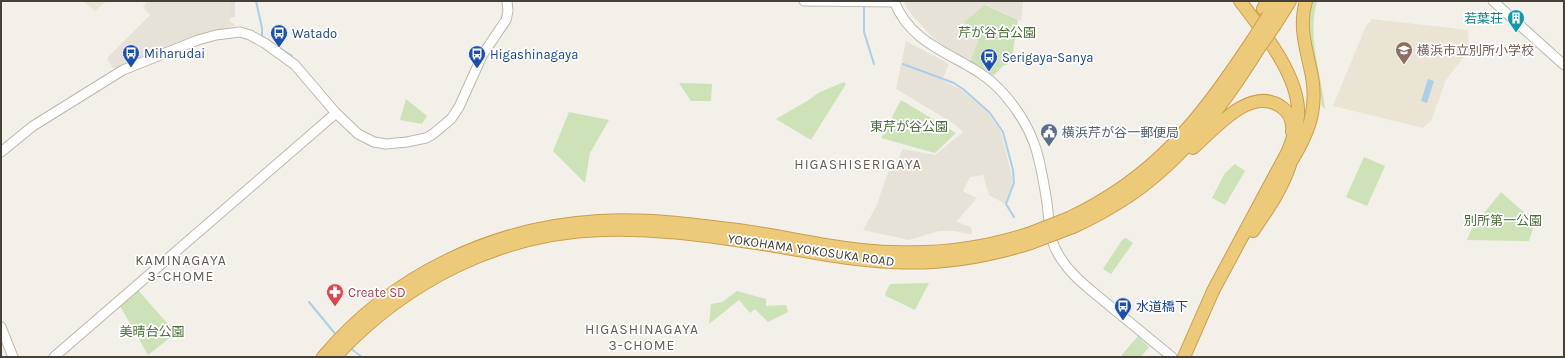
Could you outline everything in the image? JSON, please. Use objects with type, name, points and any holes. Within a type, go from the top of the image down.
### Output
[{"type":"highway","points":[[1240,1],[1278,55],[1294,87],[1298,100],[1298,116],[1289,159]]},
{"type":"highway","points":[[1245,1],[1283,53],[1299,84],[1303,100],[1302,134],[1289,159]]},
{"type":"highway","name":"YOKOHAMA YOKOSUKA ROAD","points":[[323,357],[342,336],[386,304],[428,270],[464,252],[501,238],[541,228],[570,223],[629,220],[675,222],[738,230],[862,250],[920,253],[967,249],[1009,240],[1029,239],[1111,208],[1145,184],[1179,154],[1229,95],[1268,13],[1278,1]]},
{"type":"highway","name":"YOKOHAMA YOKOSUKA ROAD","points":[[1268,13],[1290,1]]},
{"type":"highway","points":[[1184,357],[1213,291],[1311,123],[1313,110],[1313,84],[1302,24],[1306,1]]},
{"type":"highway","points":[[1254,42],[1268,13]]},
{"type":"highway","name":"YOKOHAMA YOKOSUKA ROAD","points":[[1071,223],[1127,184],[1154,162],[1186,131],[1219,90],[1254,42]]},
{"type":"highway","points":[[1145,184],[1170,168],[1234,111],[1260,101],[1272,102],[1281,106],[1288,113],[1292,122],[1289,159]]},
{"type":"highway","points":[[1191,357],[1218,294],[1246,235]]},
{"type":"highway","name":"YOKOHAMA YOKOSUKA ROAD","points":[[335,357],[386,304]]},
{"type":"street","points":[[1,152],[33,126],[123,70],[198,40],[226,33],[240,32],[250,35],[283,55],[295,65],[336,113],[358,134],[374,142],[386,144],[426,138],[433,134],[450,119],[459,107],[484,54],[506,20],[508,11],[507,1]]},
{"type":"street","points":[[804,1],[865,3],[894,2],[902,17],[919,37],[992,81],[1026,122],[1038,155],[1054,247],[1067,269],[1082,284],[1172,357]]},
{"type":"street","points":[[1493,1],[1564,65]]},
{"type":"street","points":[[54,357],[336,113]]},
{"type":"street","points":[[1,327],[13,357]]},
{"type":"shaded area","points":[[83,1],[107,1],[95,11]]},
{"type":"shaded area","points":[[144,1],[235,1],[235,17],[232,17],[229,20],[236,26],[207,32],[116,69],[112,67],[107,58],[150,15],[143,7],[146,3]]},
{"type":"shaded area","points":[[230,1],[235,1],[235,17],[230,17]]},
{"type":"shaded area","points":[[906,1],[1023,2],[1021,21],[986,5],[970,20],[977,30],[978,43],[973,61],[945,47],[933,38],[912,15],[904,3]]},
{"type":"shaded area","name":"横浜市立別所小学校","points":[[1372,19],[1468,30],[1469,50],[1446,80],[1431,121],[1423,128],[1333,106],[1366,26]]},
{"type":"shaded area","points":[[906,41],[949,64],[942,80],[962,90],[989,114],[1001,132],[1013,181],[1011,190],[1005,204],[989,195],[983,175],[970,177],[963,191],[977,198],[956,222],[971,227],[972,234],[955,231],[939,231],[909,240],[863,230],[876,207],[892,161],[896,163],[903,149],[935,155],[963,132],[953,123],[896,89]]},
{"type":"green space","points":[[1309,1],[1317,1],[1313,29],[1325,109],[1322,106],[1317,77],[1310,58],[1306,12]]},
{"type":"green space","name":"芹が谷台公園","points":[[985,5],[1018,20],[1012,58],[1008,64],[1003,66],[993,76],[970,62],[978,42],[977,36],[964,22]]},
{"type":"green space","points":[[844,82],[846,84],[811,140],[776,119],[820,92]]},
{"type":"green space","points":[[679,83],[712,84],[711,101],[691,101]]},
{"type":"green space","points":[[406,99],[427,116],[422,124],[400,120]]},
{"type":"green space","name":"東芹が谷公園","points":[[901,100],[956,133],[935,153],[881,138]]},
{"type":"green space","points":[[569,112],[609,120],[590,153],[585,183],[553,151]]},
{"type":"green space","points":[[1364,157],[1385,166],[1367,206],[1346,197]]},
{"type":"green space","points":[[1235,164],[1245,171],[1225,205],[1212,198],[1225,173]]},
{"type":"green space","name":"別所第一公園","points":[[1501,192],[1535,222],[1529,241],[1467,240],[1472,228]]},
{"type":"green space","points":[[1126,238],[1133,243],[1111,274],[1103,269],[1122,240]]},
{"type":"green space","points":[[929,283],[915,310],[886,296],[885,294],[890,284]]},
{"type":"green space","name":"美晴台公園","points":[[137,289],[176,333],[148,355],[119,304]]},
{"type":"green space","points":[[737,291],[766,299],[766,306],[786,305],[788,312],[768,322],[755,309],[750,313],[739,300],[709,324],[711,304],[722,302]]},
{"type":"green space","points":[[1138,336],[1149,347],[1141,357],[1120,357]]},
{"type":"water","points":[[1428,79],[1434,81],[1427,103],[1421,101]]},
{"type":"waterway","points":[[256,1],[262,28],[262,36],[292,56]]},
{"type":"waterway","points":[[864,5],[864,32],[874,64]]},
{"type":"waterway","points":[[903,64],[954,83],[990,113],[1003,132],[1013,170],[1014,183],[1006,204],[1014,217]]},
{"type":"waterway","points":[[309,302],[337,336]]},
{"type":"waterway","points":[[350,348],[362,357]]},
{"type":"place","name":"若葉荘","points":[[1516,33]]},
{"type":"place","name":"Watado","points":[[279,48]]},
{"type":"place","name":"横浜市立別所小学校","points":[[1404,65]]},
{"type":"place","name":"Miharudai","points":[[131,68]]},
{"type":"place","name":"Higashinagaya","points":[[477,69]]},
{"type":"place","name":"Serigaya-Sanya","points":[[989,72]]},
{"type":"place","name":"横浜芹が谷一郵便局","points":[[1049,147]]},
{"type":"place","name":"Create SD","points":[[335,307]]},
{"type":"place","name":"水道橋下","points":[[1123,321]]},
{"type":"district","name":"HIGASHISERIGAYA","points":[[858,164]]},
{"type":"district","name":"KAMINAGAYA 3-CHOME","points":[[181,268]]},
{"type":"district","name":"HIGASHINAGAYA 3-CHOME","points":[[642,338]]}]
